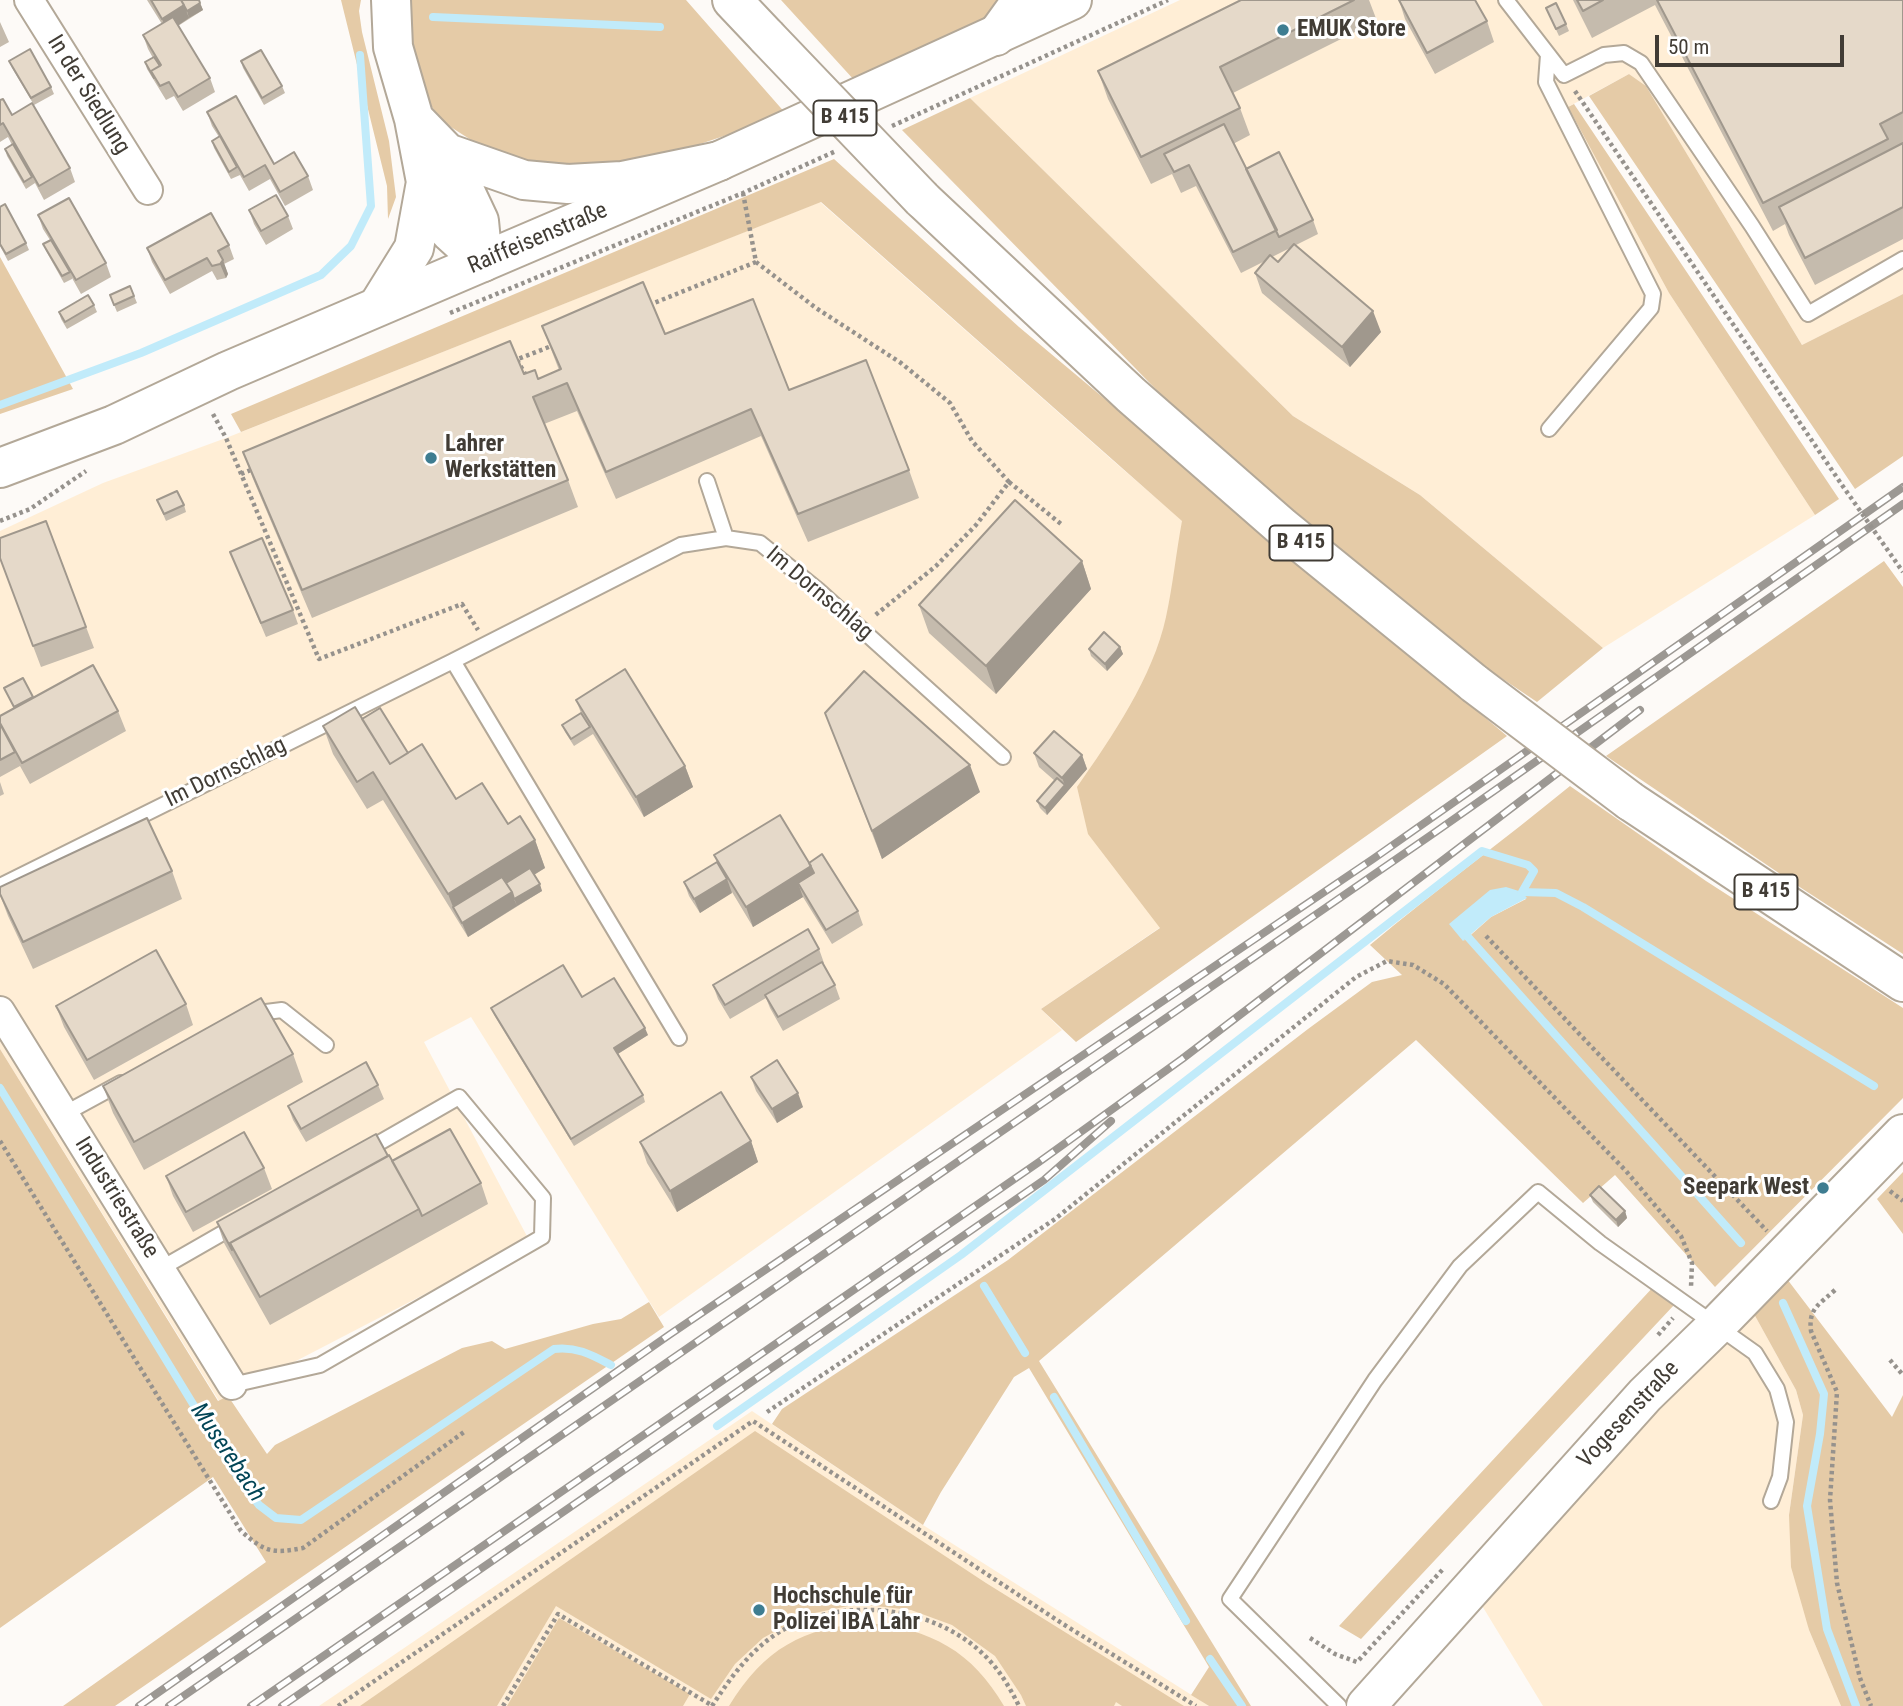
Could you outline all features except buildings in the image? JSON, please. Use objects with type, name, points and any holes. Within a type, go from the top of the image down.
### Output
[{"type":"main road","points":[[391,0],[393,47],[414,119],[436,168],[479,221],[483,262]]},
{"type":"main road","name":"B 415","points":[[732,0],[922,199],[1141,404],[1282,527],[1475,684],[1630,801],[1903,982]]},
{"type":"main road","points":[[996,36],[1023,0]]},
{"type":"main road","name":"Raiffeisenstraße","points":[[0,468],[114,425],[228,371],[719,161],[1072,0]]},
{"type":"main road","points":[[436,168],[568,184],[622,181],[719,161]]},
{"type":"main road","points":[[378,306],[414,247],[436,168]]},
{"type":"main road","name":"Vogesenstraße","points":[[1366,1706],[1645,1395],[1701,1315],[1787,1252],[1903,1134]]},
{"type":"street","name":"In der Siedlung","points":[[29,0],[148,190]]},
{"type":"street","name":"Industriestraße","points":[[0,1011],[232,1385]]},
{"type":"lane","points":[[1506,0],[1564,75],[1604,55],[1624,53],[1641,63],[1752,226],[1808,314],[1903,259]]},
{"type":"lane","points":[[1548,55],[1546,82],[1653,294],[1651,308],[1549,429]]},
{"type":"lane","points":[[707,481],[726,538]]},
{"type":"lane","name":"Im Dornschlag","points":[[0,886],[488,644],[681,545],[726,538],[760,543],[818,590],[1003,757]]},
{"type":"lane","points":[[453,660],[679,1038]]},
{"type":"lane","points":[[241,1019],[253,1012],[282,1010],[326,1045]]},
{"type":"lane","points":[[64,1114],[135,1076]]},
{"type":"lane","points":[[232,1385],[320,1365],[542,1237],[543,1198],[459,1097],[352,1159]]},
{"type":"lane","points":[[1339,1706],[1230,1599],[1375,1380],[1460,1266],[1538,1192],[1600,1243],[1755,1353],[1777,1390],[1786,1422],[1780,1477],[1771,1501]]},
{"type":"lane","points":[[160,1269],[244,1221]]},
{"type":"path","points":[[880,131],[1168,0]]},
{"type":"path","points":[[1564,75],[1903,572]]},
{"type":"path","points":[[440,317],[743,193],[843,148]]},
{"type":"path","points":[[743,193],[756,262],[816,308],[901,363],[950,403],[972,440],[1009,482],[1061,524]]},
{"type":"path","points":[[643,308],[756,262]]},
{"type":"path","points":[[505,365],[555,344]]},
{"type":"path","points":[[517,360],[528,380]]},
{"type":"path","points":[[201,419],[213,414],[319,659],[462,604],[488,644]]},
{"type":"path","points":[[0,521],[30,509],[91,467]]},
{"type":"path","points":[[241,474],[253,469]]},
{"type":"path","points":[[860,628],[936,566],[976,525],[1009,482]]},
{"type":"path","points":[[1486,936],[1787,1252]]},
{"type":"path","points":[[766,1412],[1055,1219],[1356,977],[1387,961],[1413,965],[1444,984],[1626,1171],[1681,1236],[1692,1263],[1701,1315],[1648,1345]]},
{"type":"path","points":[[1887,1188],[1903,1201]]},
{"type":"path","points":[[1835,1290],[1812,1311],[1810,1322],[1811,1331],[1837,1392],[1829,1500],[1837,1583],[1860,1678],[1871,1706]]},
{"type":"path","points":[[1890,1360],[1903,1375]]},
{"type":"path","points":[[338,1706],[752,1421],[1063,1624],[1196,1706]]},
{"type":"path","points":[[1310,1638],[1335,1654],[1357,1662],[1451,1560]]},
{"type":"path","points":[[503,1706],[558,1614],[713,1706],[733,1675],[752,1653],[780,1632],[806,1620],[828,1614],[871,1610],[904,1613],[961,1637],[989,1660],[1010,1688],[1018,1706]]},
{"type":"shaded area","points":[[341,0],[361,0],[359,11],[362,32],[389,141],[396,197],[388,219],[387,186]]},
{"type":"shaded area","points":[[408,0],[686,0],[787,115],[691,147],[615,165],[563,172],[496,156],[443,122],[417,87]]},
{"type":"shaded area","points":[[781,0],[1005,0],[975,27],[855,81]]},
{"type":"shaded area","points":[[1180,0],[1903,0],[1903,294],[1802,345],[1646,86],[1629,74],[1568,107],[1669,293],[1815,515],[1603,648],[1420,495],[1293,416],[970,98]]},
{"type":"shaded area","points":[[1629,74],[1646,86],[1802,345],[1903,294],[1903,456],[1855,489],[1589,96]]},
{"type":"shaded area","points":[[970,98],[1293,416],[1420,495],[1603,648],[1537,702],[1433,632],[1184,418],[902,130]]},
{"type":"shaded area","points":[[1574,104],[1839,499],[1815,515],[1669,293],[1568,107]]},
{"type":"shaded area","points":[[834,159],[1019,327],[1507,736],[1076,1042],[1041,1009],[1160,928],[1088,834],[1077,787],[1130,706],[1152,662],[1166,617],[1182,521],[821,202],[241,432],[231,414]]},
{"type":"shaded area","points":[[820,202],[1111,459],[1435,739],[1041,1009],[1062,1030],[659,1317],[471,1017],[424,1042],[529,1240],[219,1401],[0,1049],[0,531],[103,483],[226,438]]},
{"type":"shaded area","points":[[0,257],[73,389],[0,414]]},
{"type":"shaded area","points":[[1884,561],[1903,587],[1903,954],[1606,756]]},
{"type":"shaded area","points":[[1570,786],[1706,881],[1903,1008],[1903,1098],[1715,1287],[1615,1175],[1583,1203],[1416,1040],[1039,1361],[1251,1706],[1209,1706],[1191,1695],[1209,1667],[1029,1368],[1014,1377],[923,1525],[772,1424],[782,1409],[1008,1260],[1372,982],[1402,975],[1370,945]],"holes":[[[1506,888],[1526,899],[1491,917],[1464,941]]]},
{"type":"shaded area","points":[[0,1049],[218,1401],[228,1396],[267,1454],[275,1445],[462,1348],[492,1341],[505,1349],[593,1324],[621,1319],[649,1302],[664,1327],[115,1706],[63,1706],[266,1562],[213,1477],[0,1628]]},
{"type":"shaded area","points":[[1903,1172],[1903,1234],[1877,1199]]},
{"type":"shaded area","points":[[1787,1279],[1892,1417],[1903,1395],[1903,1706],[1841,1706],[1809,1630],[1791,1567],[1789,1515],[1803,1415],[1796,1390],[1754,1314]]},
{"type":"shaded area","points":[[1655,1285],[1674,1305],[1361,1639],[1339,1626]]},
{"type":"shaded area","points":[[1754,1314],[1796,1390],[1803,1415],[1789,1515],[1809,1630],[1841,1706],[1543,1706],[1481,1604],[1690,1371]]},
{"type":"shaded area","name":"Hochschule für Polizei IBA Lahr","points":[[752,1411],[923,1525],[1209,1706],[319,1706]]},
{"type":"shaded area","points":[[755,1431],[986,1583],[1184,1706],[1122,1706],[1116,1702],[1114,1706],[1026,1706],[995,1656],[952,1625],[911,1610],[858,1604],[805,1615],[763,1638],[735,1664],[711,1699],[556,1606],[497,1706],[360,1706]]},
{"type":"shaded area","points":[[559,1618],[690,1694],[683,1706],[507,1706]]},
{"type":"shaded area","points":[[868,1623],[911,1631],[948,1646],[978,1671],[1004,1706],[729,1706],[756,1670],[787,1645],[824,1630]]},
{"type":"water","points":[[1506,887],[1522,892],[1527,898],[1491,917],[1463,941],[1449,924],[1490,890]]},
{"type":"waterway","points":[[433,17],[660,27]]},
{"type":"waterway","points":[[0,405],[141,353],[321,275],[351,246],[371,206],[360,55]]},
{"type":"waterway","points":[[717,1426],[961,1255],[1482,851],[1528,865],[1534,871],[1522,892],[1556,893],[1583,907],[1874,1086]]},
{"type":"waterway","points":[[1468,937],[1741,1243]]},
{"type":"waterway","name":"Muserebach","points":[[0,1088],[237,1476],[259,1505],[276,1518],[301,1520],[554,1349],[577,1350],[611,1365]]},
{"type":"waterway","points":[[984,1286],[1025,1353]]},
{"type":"waterway","points":[[1783,1303],[1824,1394],[1807,1506],[1827,1629],[1856,1706]]},
{"type":"waterway","points":[[1054,1397],[1186,1621]]},
{"type":"waterway","points":[[1210,1659],[1242,1706]]},
{"type":"railway","points":[[139,1706],[669,1335],[1373,859],[1903,487]]},
{"type":"railway","points":[[169,1706],[1434,833],[1903,504]]},
{"type":"railway","points":[[251,1706],[1039,1162],[1182,1059],[1640,710]]},
{"type":"railway","points":[[282,1706],[1044,1180],[1111,1121]]},
{"type":"place","name":"EMUK Store","points":[[1283,30]]},
{"type":"place","name":"Lahrer Werkstätten","points":[[431,458]]},
{"type":"place","name":"Seepark West","points":[[1823,1188]]},
{"type":"place","name":"Hochschule für Polizei IBA Lahr","points":[[759,1610]]}]
